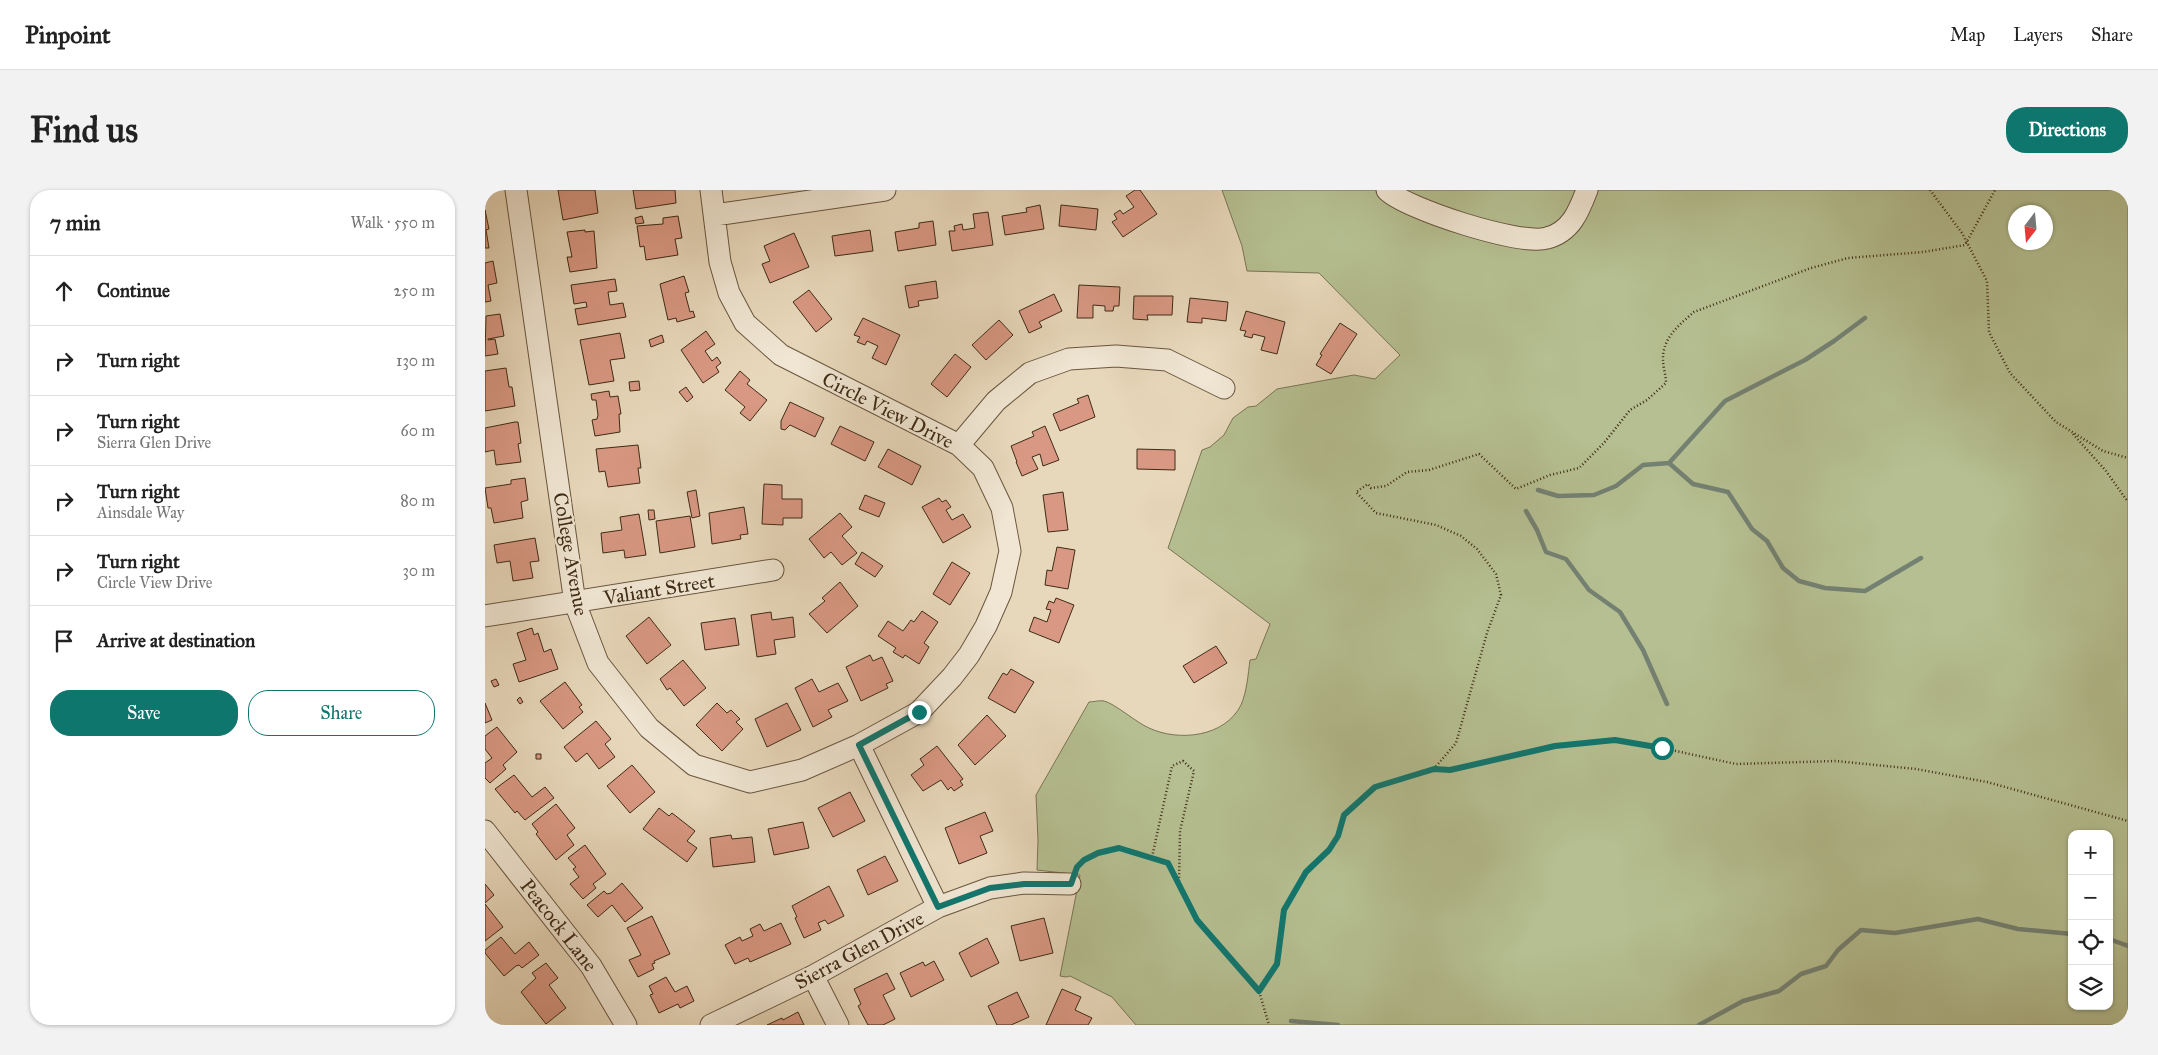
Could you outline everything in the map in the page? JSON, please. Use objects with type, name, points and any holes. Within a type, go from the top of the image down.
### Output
[{"type":"street","name":"College Avenue","points":[[516,190],[575,603],[598,663],[649,728],[694,766],[750,782],[802,770],[859,745]]},
{"type":"street","name":"Circle View Drive","points":[[711,190],[720,262],[729,294],[745,323],[781,355],[959,445],[983,468],[1003,508],[1010,551],[1001,592],[982,633],[969,655],[952,677],[919,712],[859,745]]},
{"type":"street","points":[[715,215],[885,190]]},
{"type":"street","points":[[1387,190],[1399,199],[1423,200],[1508,236],[1538,240],[1555,236],[1568,227],[1577,214],[1583,194]]},
{"type":"street","points":[[959,445],[996,401],[1030,373],[1069,359],[1116,356],[1167,360],[1224,388]]},
{"type":"street","name":"Valiant Street","points":[[485,616],[773,570]]},
{"type":"street","points":[[859,745],[938,907]]},
{"type":"street","name":"Peacock Lane","points":[[485,831],[591,966],[626,1025]]},
{"type":"street","name":"Sierra Glen Drive","points":[[711,1025],[813,976],[938,907],[990,888],[1024,884],[1071,884]]},
{"type":"street","points":[[813,976],[838,1025]]},
{"type":"path","points":[[1930,190],[1952,218],[1987,281],[1989,332],[2010,373],[2056,422],[2103,451],[2128,458]]},
{"type":"path","points":[[1434,769],[1456,743],[1487,633],[1501,595],[1496,574],[1477,549],[1461,536],[1437,525],[1376,513],[1356,492],[1368,484],[1371,488],[1386,486],[1407,472],[1429,470],[1479,454],[1517,489],[1550,475],[1579,468],[1604,443],[1630,410],[1647,400],[1666,383],[1663,350],[1679,325],[1694,312],[1811,268],[1848,258],[1923,252],[1965,245],[1995,190]]},
{"type":"path","points":[[2071,431],[2106,471],[2128,502]]},
{"type":"path","points":[[1259,991],[1277,964],[1284,910],[1306,872],[1329,850],[1338,836],[1344,815],[1375,787],[1434,769],[1450,770],[1555,746],[1615,740],[1736,764],[1836,761],[1916,769],[1987,782],[2128,821]]},
{"type":"path","points":[[1152,857],[1172,766],[1183,761],[1194,771],[1180,831],[1179,884]]},
{"type":"path","points":[[1071,884],[1077,867],[1084,860],[1098,853],[1119,848],[1168,863],[1197,920],[1259,991],[1269,1025]]},
{"type":"green space","points":[[1222,190],[2128,190],[2128,1025],[1136,1025],[1112,997],[1070,976],[1060,976],[1080,875],[1037,870],[1036,795],[1089,702],[1102,701],[1108,703],[1149,728],[1174,735],[1200,734],[1213,730],[1234,716],[1241,705],[1246,689],[1250,660],[1256,659],[1270,624],[1168,548],[1202,450],[1210,447],[1224,435],[1233,418],[1248,407],[1256,406],[1277,389],[1354,375],[1375,379],[1400,355],[1319,273],[1247,271],[1242,246]]},
{"type":"building","points":[[558,190],[595,190],[598,213],[563,220]]},
{"type":"building","points":[[633,190],[675,190],[676,203],[636,209]]},
{"type":"building","points":[[1135,190],[1140,190],[1157,214],[1123,237],[1112,222],[1117,219],[1114,214],[1120,210],[1123,214],[1134,207],[1126,196]]},
{"type":"building","points":[[1040,205],[1044,229],[1005,235],[1002,216],[1027,212],[1026,208]]},
{"type":"building","points":[[1061,205],[1098,209],[1096,230],[1059,226]]},
{"type":"building","points":[[485,210],[489,229],[486,230],[489,248],[485,248]]},
{"type":"building","points":[[988,212],[993,245],[952,251],[949,231],[955,231],[954,226],[962,224],[963,230],[975,228],[973,214]]},
{"type":"building","points":[[642,216],[644,223],[636,224],[635,218]]},
{"type":"building","points":[[678,216],[682,238],[675,239],[678,255],[646,260],[644,246],[640,247],[637,226],[663,224],[663,218]]},
{"type":"building","points":[[933,221],[936,245],[898,251],[895,232],[919,228],[919,223]]},
{"type":"building","points":[[585,230],[585,232],[594,231],[597,268],[570,272],[567,257],[572,257],[567,232]]},
{"type":"building","points":[[870,230],[873,251],[835,256],[832,236]]},
{"type":"building","points":[[794,233],[809,267],[770,283],[762,264],[770,261],[764,246]]},
{"type":"building","points":[[493,261],[497,283],[488,285],[491,301],[485,302],[485,263]]},
{"type":"building","points":[[684,276],[689,292],[685,293],[690,312],[693,311],[695,317],[677,322],[676,318],[668,320],[660,284]]},
{"type":"building","points":[[615,279],[617,291],[608,292],[610,305],[623,303],[626,317],[578,325],[575,309],[587,307],[586,302],[574,304],[571,285]]},
{"type":"building","points":[[936,281],[938,298],[918,301],[919,306],[909,308],[905,286]]},
{"type":"building","points":[[1079,285],[1120,287],[1119,306],[1114,306],[1113,311],[1105,311],[1105,306],[1093,305],[1093,318],[1077,318]]},
{"type":"building","points":[[809,290],[832,319],[816,332],[793,302]]},
{"type":"building","points":[[1054,294],[1062,311],[1039,322],[1042,327],[1029,333],[1019,311]]},
{"type":"building","points":[[1134,296],[1173,296],[1172,315],[1147,315],[1148,320],[1133,319]]},
{"type":"building","points":[[1190,298],[1228,302],[1226,321],[1202,318],[1202,323],[1187,322]]},
{"type":"building","points":[[1246,311],[1285,322],[1277,354],[1261,350],[1265,337],[1253,334],[1252,338],[1244,336],[1246,331],[1240,330]]},
{"type":"building","points":[[500,314],[504,336],[488,339],[495,339],[498,354],[485,356],[486,316]]},
{"type":"building","points":[[863,318],[900,335],[886,365],[872,358],[878,346],[867,341],[865,345],[857,342],[860,337],[854,335]]},
{"type":"building","points":[[999,320],[1013,335],[986,360],[972,345]]},
{"type":"building","points":[[1340,323],[1357,334],[1331,374],[1316,365],[1322,355],[1320,354]]},
{"type":"building","points":[[706,331],[715,344],[705,351],[712,361],[717,357],[721,363],[716,367],[719,372],[703,383],[681,350]]},
{"type":"building","points":[[620,333],[625,358],[610,360],[614,381],[589,385],[580,340]]},
{"type":"building","points":[[662,335],[664,342],[651,347],[649,340]]},
{"type":"building","points":[[955,354],[971,367],[947,397],[931,384]]},
{"type":"building","points":[[506,368],[515,406],[485,411],[485,371]]},
{"type":"building","points":[[740,371],[750,380],[747,384],[767,400],[750,421],[740,413],[745,407],[725,390]]},
{"type":"building","points":[[639,381],[640,390],[630,391],[629,382]]},
{"type":"building","points":[[686,387],[693,397],[687,402],[679,392]]},
{"type":"building","points":[[609,391],[610,397],[618,396],[621,414],[619,414],[620,432],[595,436],[592,420],[597,419],[598,415],[596,400],[592,400],[591,394]]},
{"type":"building","points":[[1088,395],[1095,417],[1060,431],[1053,414],[1079,403],[1077,399]]},
{"type":"building","points":[[790,402],[824,418],[815,437],[790,425],[785,430],[781,429],[781,421]]},
{"type":"building","points":[[518,422],[521,443],[518,444],[521,462],[496,465],[494,450],[485,452],[485,428]]},
{"type":"building","points":[[840,426],[874,442],[865,461],[831,444]]},
{"type":"building","points":[[1045,426],[1059,460],[1043,466],[1040,454],[1032,457],[1038,469],[1022,476],[1011,446],[1034,436],[1032,432]]},
{"type":"building","points":[[638,445],[641,468],[638,468],[640,483],[608,487],[605,471],[599,472],[596,449]]},
{"type":"building","points":[[888,449],[921,466],[912,485],[878,467]]},
{"type":"building","points":[[1137,449],[1175,450],[1175,470],[1137,469]]},
{"type":"building","points":[[525,478],[528,500],[521,502],[523,518],[494,523],[491,508],[488,508],[485,488],[511,484],[511,480]]},
{"type":"building","points":[[764,484],[782,485],[782,499],[802,499],[802,518],[783,518],[783,525],[762,524]]},
{"type":"building","points":[[696,490],[700,516],[692,518],[687,492]]},
{"type":"building","points":[[1063,492],[1068,530],[1048,532],[1043,495]]},
{"type":"building","points":[[865,495],[885,503],[879,517],[859,509]]},
{"type":"building","points":[[939,498],[942,502],[946,500],[951,507],[946,510],[952,520],[963,514],[971,527],[943,543],[922,507]]},
{"type":"building","points":[[744,507],[748,534],[740,535],[741,539],[712,544],[709,513]]},
{"type":"building","points":[[648,510],[654,510],[655,519],[649,520]]},
{"type":"building","points":[[840,513],[852,527],[842,536],[857,553],[842,565],[831,552],[824,558],[809,539]]},
{"type":"building","points":[[639,514],[646,555],[625,558],[624,550],[603,553],[601,533],[622,530],[620,517]]},
{"type":"building","points":[[690,516],[695,547],[660,553],[656,521]]},
{"type":"building","points":[[535,538],[539,561],[530,562],[533,578],[513,581],[510,561],[497,563],[494,545]]},
{"type":"building","points":[[1057,547],[1075,550],[1068,589],[1045,585],[1047,570],[1052,571]]},
{"type":"building","points":[[862,552],[883,566],[875,577],[855,564]]},
{"type":"building","points":[[952,562],[970,573],[950,605],[933,594]]},
{"type":"building","points":[[840,582],[858,606],[827,633],[809,614],[825,601],[822,598]]},
{"type":"building","points":[[1056,598],[1074,605],[1059,643],[1029,631],[1034,617],[1047,622],[1051,610],[1046,609],[1049,601],[1054,603]]},
{"type":"building","points":[[922,611],[938,622],[924,643],[929,647],[919,664],[905,655],[903,658],[893,652],[896,648],[878,636],[888,621],[903,631],[911,620],[914,622]]},
{"type":"building","points":[[771,612],[772,620],[793,617],[795,637],[774,640],[776,654],[757,657],[751,615]]},
{"type":"building","points":[[649,617],[671,645],[647,664],[626,636]]},
{"type":"building","points":[[735,618],[739,645],[705,650],[701,623]]},
{"type":"building","points":[[532,628],[534,635],[538,633],[544,652],[551,649],[558,669],[519,682],[513,664],[526,660],[517,633]]},
{"type":"building","points":[[1216,646],[1227,663],[1194,683],[1183,666]]},
{"type":"building","points":[[870,655],[873,661],[882,657],[893,681],[886,684],[888,688],[861,701],[846,667]]},
{"type":"building","points":[[683,660],[706,688],[684,706],[670,688],[667,690],[660,679]]},
{"type":"building","points":[[1011,669],[1034,682],[1015,713],[988,698],[1003,673],[1007,675]]},
{"type":"building","points":[[496,679],[499,685],[494,687],[491,681]]},
{"type":"building","points":[[812,679],[819,692],[838,683],[848,701],[828,710],[832,717],[813,727],[795,688]]},
{"type":"building","points":[[565,682],[582,705],[579,707],[583,712],[563,729],[540,701]]},
{"type":"building","points":[[520,697],[523,702],[520,704],[517,700]]},
{"type":"building","points":[[485,703],[492,720],[485,723]]},
{"type":"building","points":[[717,703],[727,713],[731,710],[740,719],[736,722],[743,729],[722,751],[696,725]]},
{"type":"building","points":[[787,703],[801,730],[767,747],[755,719]]},
{"type":"building","points":[[987,715],[1006,736],[975,765],[958,745]]},
{"type":"building","points":[[596,721],[611,739],[605,744],[615,757],[599,769],[587,753],[576,762],[564,747]]},
{"type":"building","points":[[497,727],[517,752],[503,765],[506,769],[490,783],[485,778],[485,763],[492,758],[485,749],[485,736]]},
{"type":"building","points":[[937,746],[963,779],[960,781],[963,785],[954,791],[951,787],[948,790],[941,780],[923,791],[911,775],[924,765],[920,759]]},
{"type":"building","points":[[536,754],[541,754],[541,759],[536,759]]},
{"type":"building","points":[[632,765],[655,792],[630,813],[607,786]]},
{"type":"building","points":[[514,775],[532,797],[545,787],[554,798],[525,820],[517,811],[515,813],[495,789]]},
{"type":"building","points":[[850,792],[865,821],[833,837],[818,808]]},
{"type":"building","points":[[556,804],[575,828],[567,835],[574,845],[556,860],[536,834],[538,832],[532,824]]},
{"type":"building","points":[[659,808],[669,816],[672,813],[695,831],[687,841],[697,848],[687,862],[643,829]]},
{"type":"building","points":[[985,812],[993,831],[980,836],[987,853],[959,864],[945,828]]},
{"type":"building","points":[[803,822],[809,848],[774,855],[768,829]]},
{"type":"building","points":[[731,835],[732,839],[752,837],[755,862],[713,867],[710,838]]},
{"type":"building","points":[[585,845],[606,874],[593,884],[596,888],[583,899],[570,884],[579,877],[573,869],[576,867],[568,858]]},
{"type":"building","points":[[885,856],[898,881],[868,895],[857,870]]},
{"type":"building","points":[[622,883],[643,908],[625,922],[612,905],[598,917],[587,905],[604,891],[607,894],[611,893]]},
{"type":"building","points":[[485,884],[494,895],[485,903]]},
{"type":"building","points":[[829,886],[844,916],[828,924],[825,920],[818,923],[821,930],[804,938],[792,906]]},
{"type":"building","points":[[485,904],[503,927],[485,941]]},
{"type":"building","points":[[652,916],[670,954],[654,961],[655,963],[652,964],[654,969],[638,977],[629,960],[641,955],[627,928]]},
{"type":"building","points":[[1044,918],[1053,953],[1020,961],[1011,926]]},
{"type":"building","points":[[781,923],[791,944],[750,962],[748,958],[735,964],[725,945],[740,937],[742,941],[753,936],[750,929],[760,924],[764,931]]},
{"type":"building","points":[[501,937],[515,954],[529,942],[539,955],[522,968],[519,965],[516,966],[504,976],[485,953],[485,950]]},
{"type":"building","points":[[987,938],[999,963],[971,977],[959,953]]},
{"type":"building","points":[[934,961],[944,980],[911,997],[900,973],[923,962],[925,966]]},
{"type":"building","points":[[546,963],[558,978],[549,985],[566,1008],[546,1024],[521,992],[536,978],[532,973]]},
{"type":"building","points":[[887,973],[895,989],[883,995],[895,1019],[883,1025],[868,1025],[858,1006],[861,1004],[854,989]]},
{"type":"building","points":[[666,977],[675,992],[687,986],[694,1001],[680,1008],[678,1004],[659,1013],[650,995],[653,994],[649,986]]},
{"type":"building","points":[[1062,989],[1081,997],[1075,1010],[1092,1018],[1088,1025],[1046,1025]]},
{"type":"building","points":[[1017,992],[1029,1017],[1011,1025],[997,1025],[988,1006]]},
{"type":"building","points":[[798,1012],[804,1025],[767,1025],[782,1018],[783,1020]]},
{"type":"waterway","points":[[1538,490],[1558,496],[1594,495],[1616,486],[1643,465],[1669,463],[1725,401],[1805,360],[1865,318]]},
{"type":"waterway","points":[[1669,463],[1693,484],[1728,492],[1752,529],[1767,541],[1783,568],[1799,581],[1825,588],[1865,591],[1921,558]]},
{"type":"waterway","points":[[1526,511],[1537,530],[1546,552],[1566,559],[1589,590],[1620,612],[1643,650],[1667,704]]},
{"type":"waterway","points":[[1699,1025],[1743,1001],[1779,991],[1801,974],[1826,966],[1838,950],[1861,930],[1895,933],[1978,919],[2018,929],[2068,934]]},
{"type":"waterway","points":[[2113,940],[2128,946]]},
{"type":"waterway","points":[[1291,1021],[1338,1025]]},
{"type":"route","points":[[919,712],[859,745],[938,907],[990,888],[1024,884],[1071,884],[1077,867],[1084,860],[1098,853],[1119,848],[1168,863],[1197,920],[1259,991],[1277,964],[1284,910],[1306,872],[1329,850],[1338,836],[1344,815],[1375,787],[1434,769],[1450,770],[1555,746],[1615,740],[1662,748]]}]
